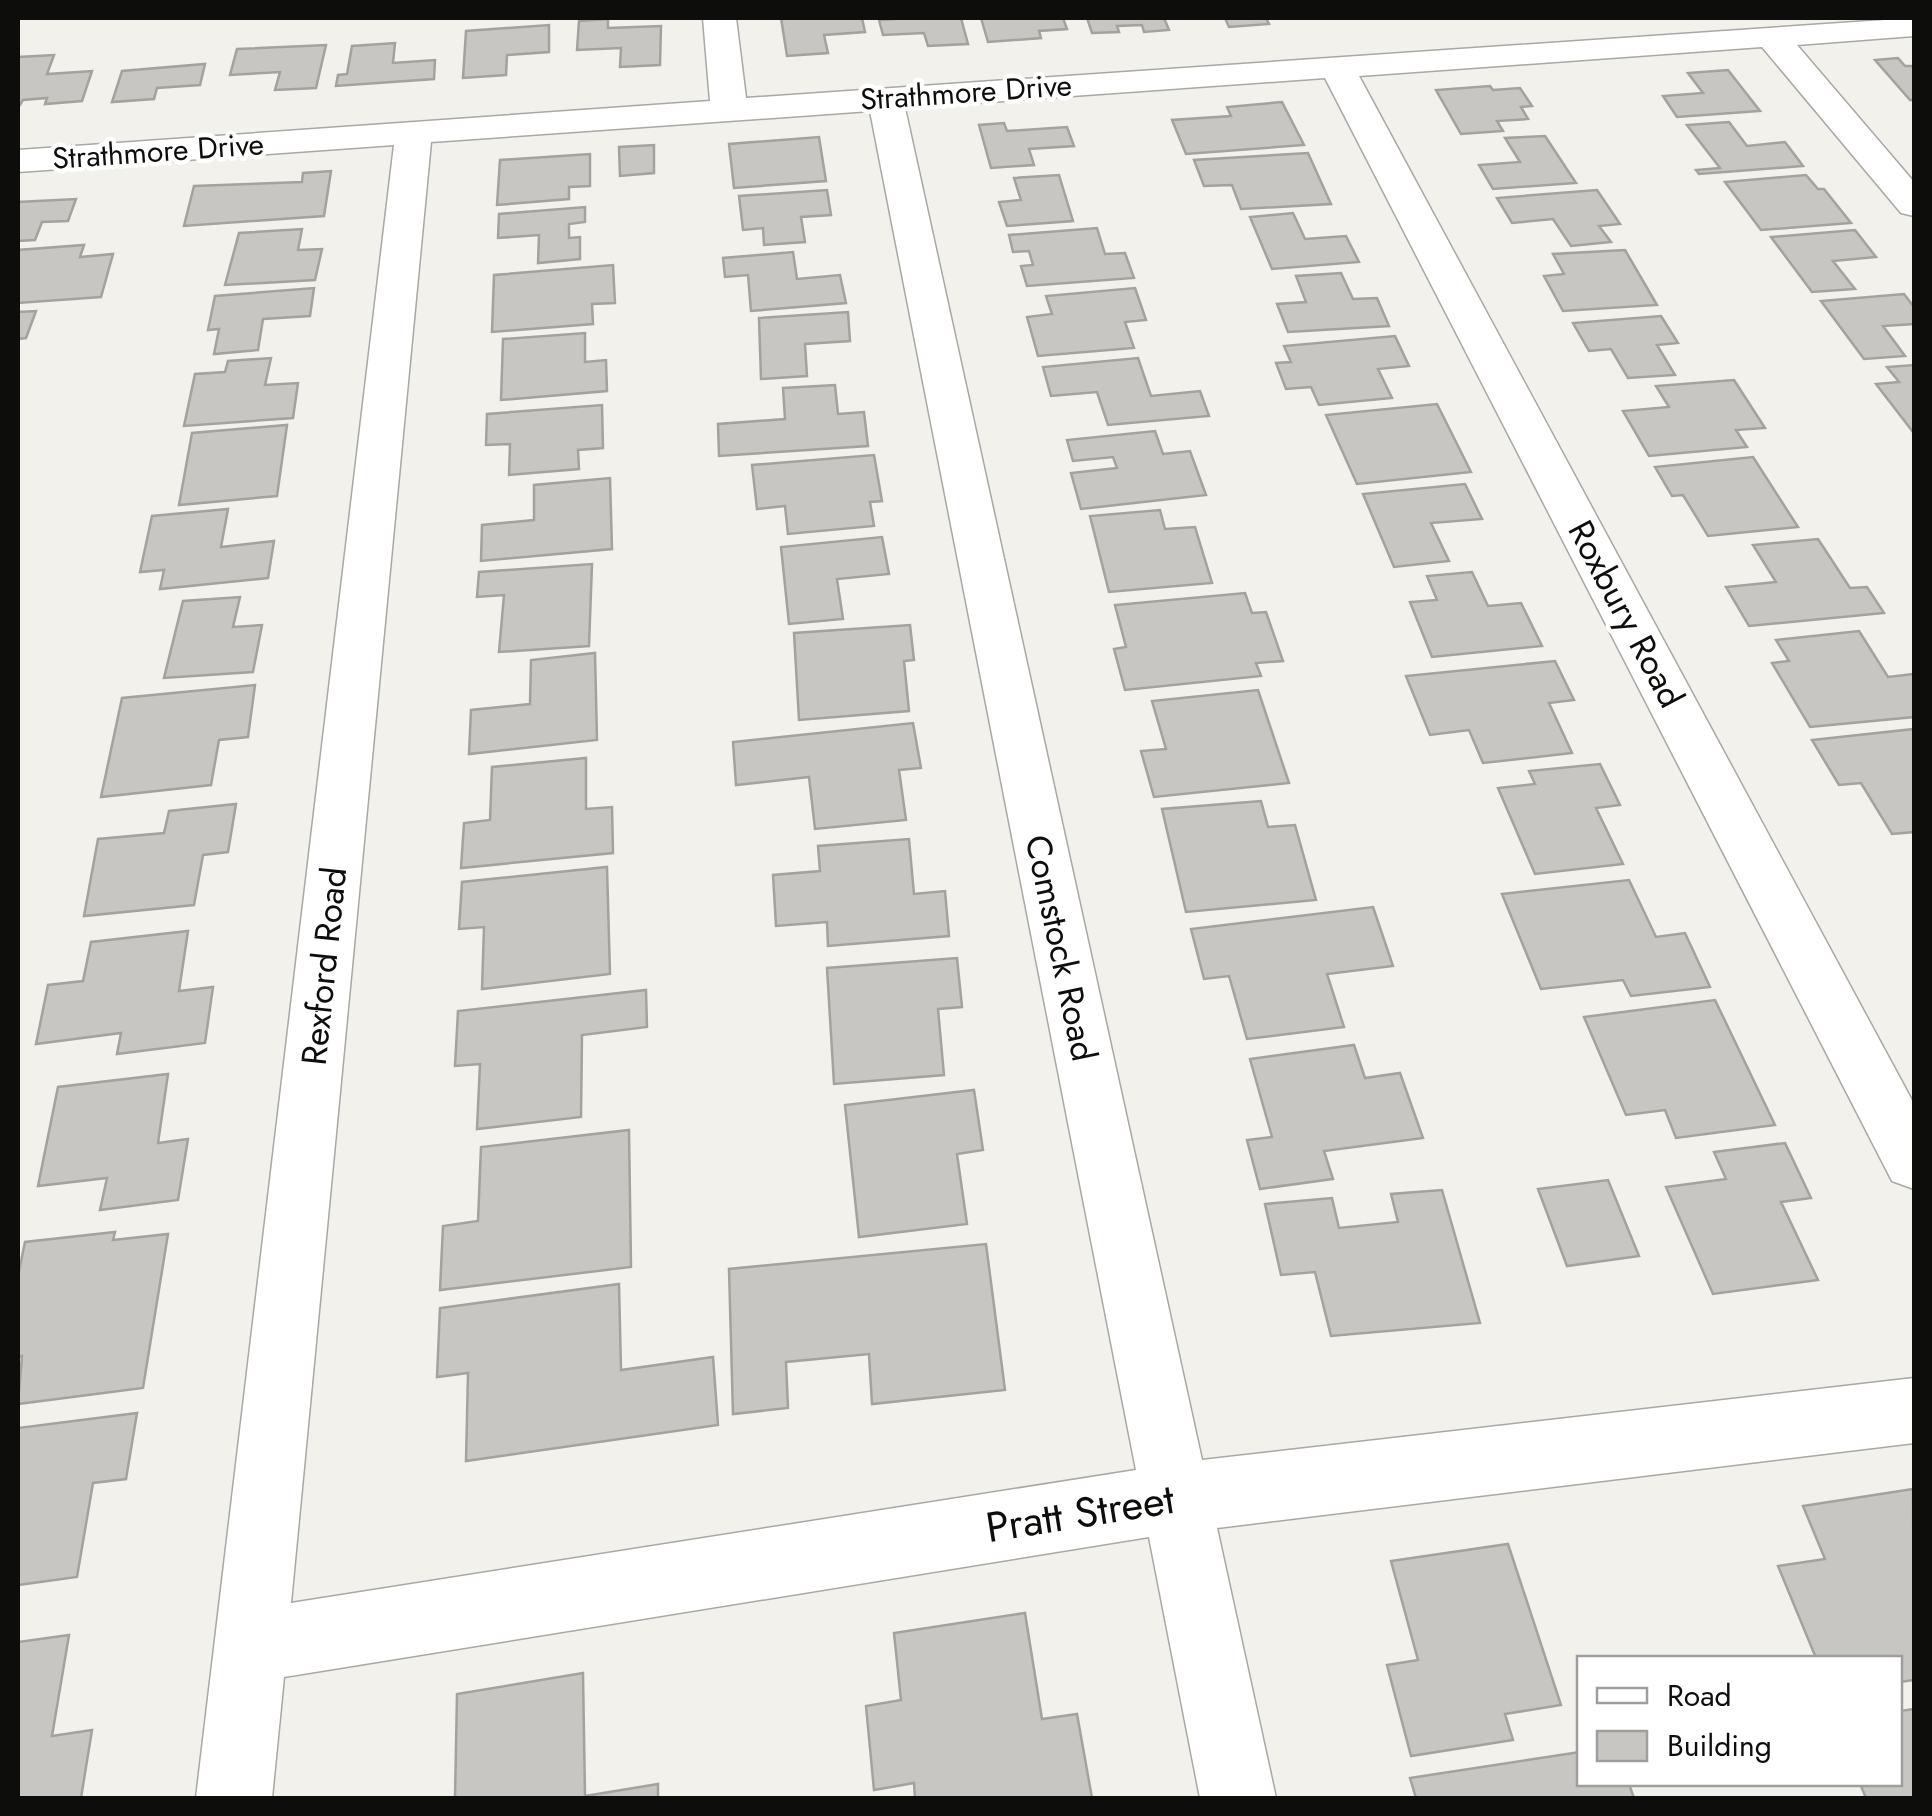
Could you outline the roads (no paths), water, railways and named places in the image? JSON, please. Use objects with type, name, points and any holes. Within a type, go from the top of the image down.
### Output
[{"type":"street","points":[[719,18],[729,108]]},
{"type":"street","name":"Strathmore Drive","points":[[18,161],[1914,26]]},
{"type":"street","points":[[1772,37],[1914,205]]},
{"type":"street","name":"Roxbury Road","points":[[1337,67],[1914,1162]]},
{"type":"street","name":"Comstock Road","points":[[885,97],[1238,1798]]},
{"type":"street","name":"Rexford Road","points":[[234,1798],[414,134]]},
{"type":"street","name":"Pratt Street","points":[[251,1646],[1176,1498],[1914,1411]]}]
